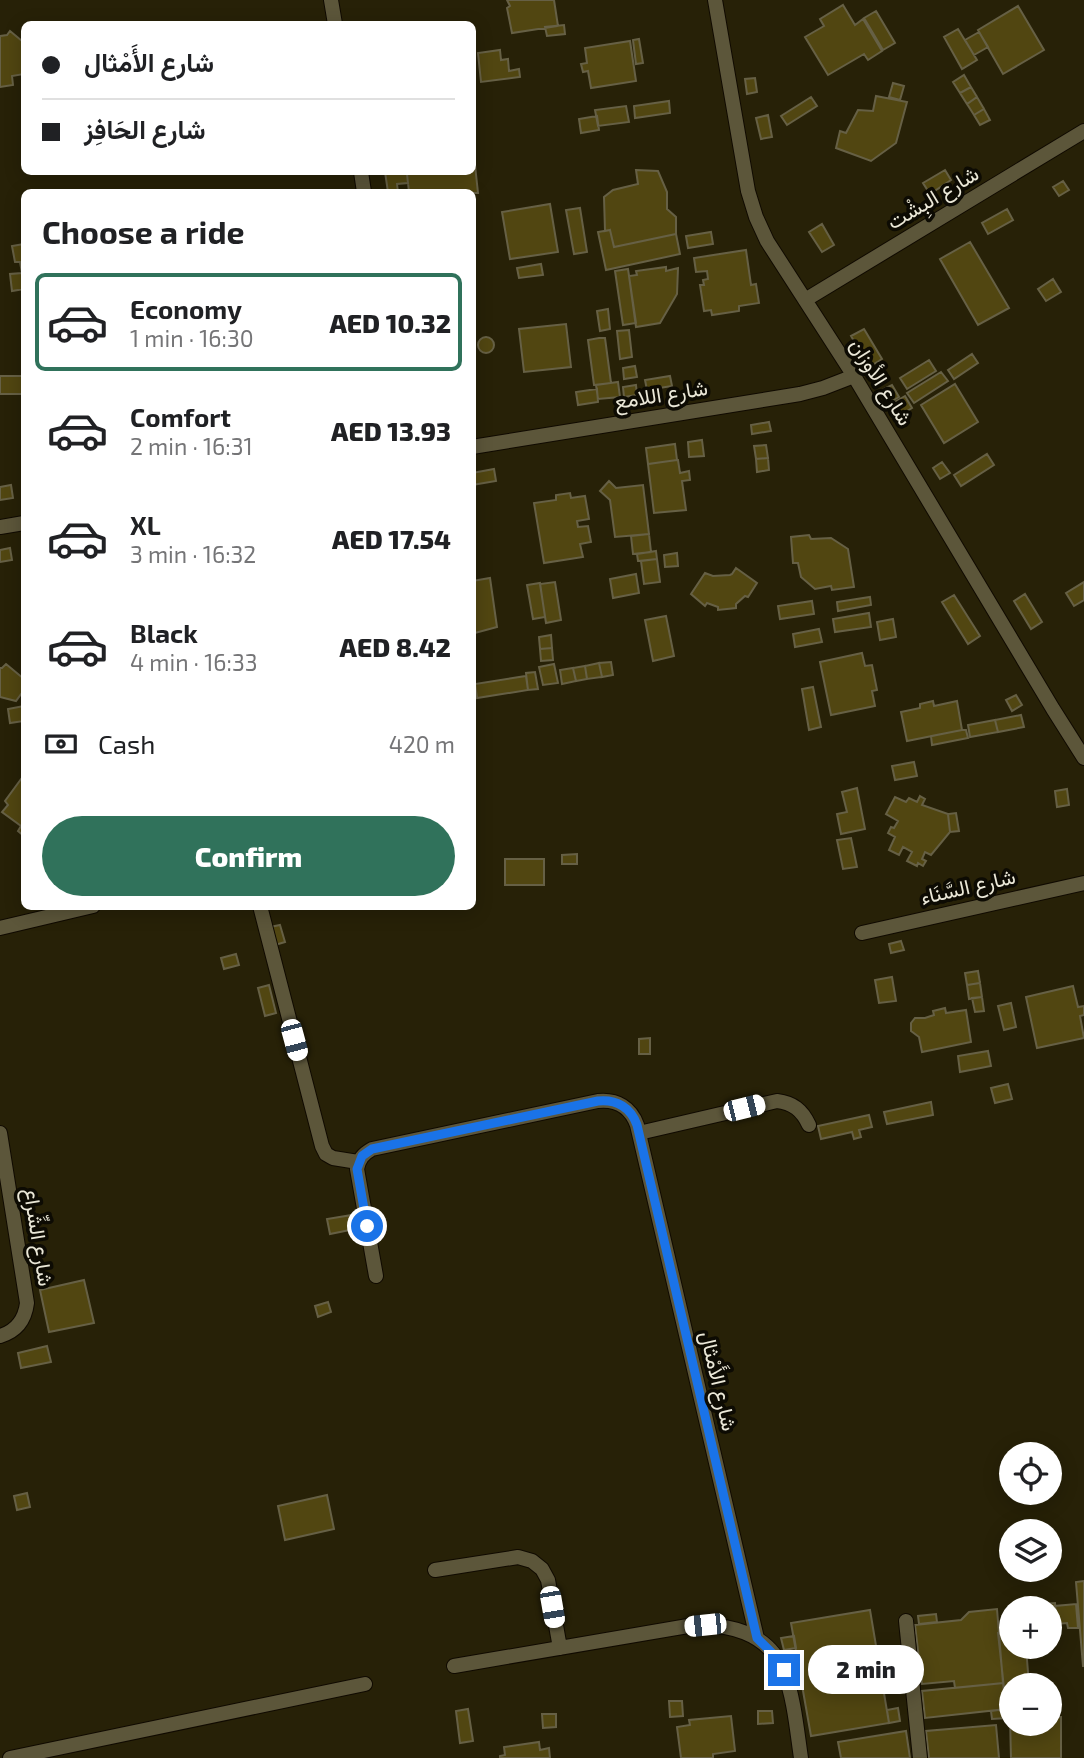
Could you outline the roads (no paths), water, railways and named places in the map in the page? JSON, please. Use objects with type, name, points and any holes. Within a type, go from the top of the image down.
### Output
[{"type":"street","points":[[331,0],[334,21]]},
{"type":"street","name":"شارع الأوزان","points":[[715,0],[749,196],[767,241],[854,376],[1084,758]]},
{"type":"street","name":"شارع البِشْت","points":[[804,300],[1084,131]]},
{"type":"street","name":"شارع اللامع","points":[[476,446],[800,394],[854,376]]},
{"type":"street","points":[[0,527],[21,524]]},
{"type":"street","name":"شارع السَّنَاء","points":[[862,933],[1084,883]]},
{"type":"street","points":[[0,928],[76,910]]},
{"type":"street","points":[[261,910],[322,1146],[326,1154],[333,1158],[358,1162],[357,1176],[376,1276]]},
{"type":"street","name":"شارع الأَمْثال","points":[[358,1162],[372,1149],[598,1101],[614,1101],[626,1108],[635,1119],[639,1133],[757,1638]]},
{"type":"street","points":[[639,1133],[777,1101],[796,1106],[809,1125]]},
{"type":"street","name":"شارع الشِّراع","points":[[0,1133],[27,1303],[19,1325],[0,1336]]},
{"type":"street","points":[[435,1570],[519,1558],[532,1561],[542,1569],[548,1580],[560,1648]]},
{"type":"street","points":[[906,1621],[920,1758]]},
{"type":"street","points":[[454,1666],[705,1625],[731,1628],[757,1638],[776,1657],[784,1670],[802,1758]]},
{"type":"street","points":[[10,1758],[365,1684]]}]
